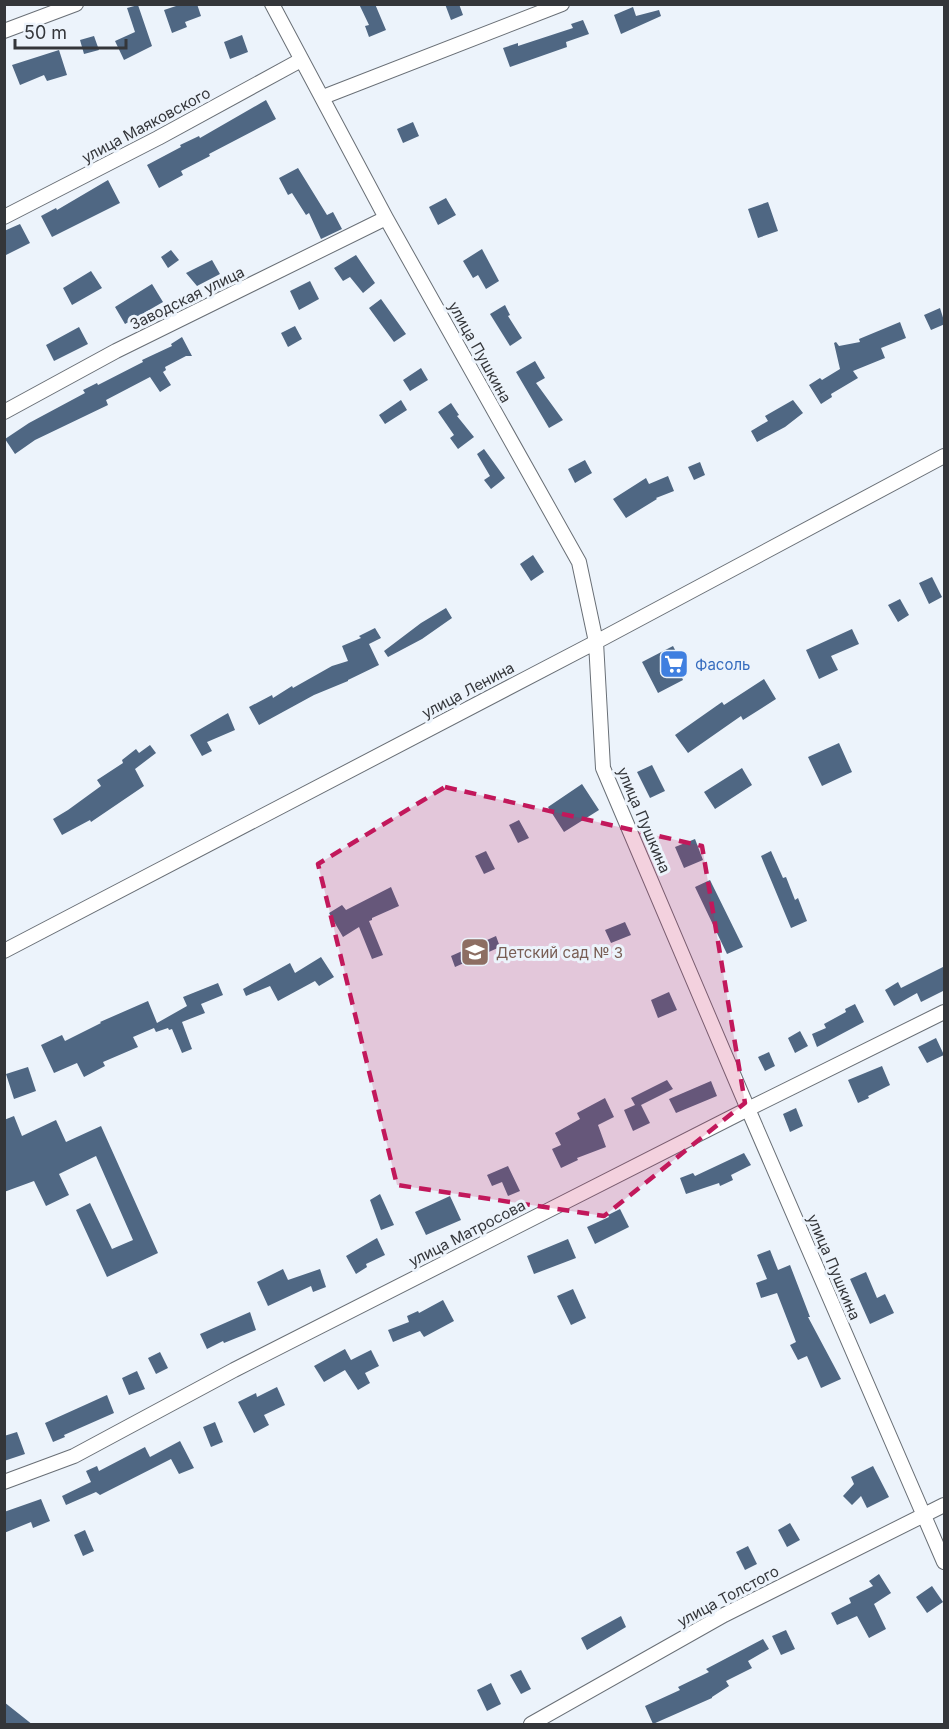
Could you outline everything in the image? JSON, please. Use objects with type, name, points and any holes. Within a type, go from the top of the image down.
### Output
[{"type":"street","points":[[4,32],[76,4]]},
{"type":"street","name":"улица Пушкина","points":[[272,4],[386,218],[579,562],[596,642],[603,768],[945,1562]]},
{"type":"street","points":[[323,97],[562,4]]},
{"type":"street","name":"улица Маяковского","points":[[4,217],[158,138],[301,60]]},
{"type":"street","name":"Заводская улица","points":[[4,412],[116,351],[386,218]]},
{"type":"street","name":"улица Ленина","points":[[4,951],[596,642],[945,456]]},
{"type":"street","name":"улица Матросова","points":[[4,1482],[74,1456],[234,1370],[748,1109],[945,1012]]},
{"type":"street","name":"улица Толстого","points":[[531,1725],[724,1615],[945,1504]]},
{"type":"highlighted area","points":[[445,787],[702,846],[745,1103],[604,1216],[397,1185],[318,864]]},
{"type":"building","points":[[182,4],[197,4],[201,16],[185,22],[187,27],[172,33],[164,10]]},
{"type":"building","points":[[359,4],[375,4],[386,30],[369,37],[365,26],[369,25]]},
{"type":"building","points":[[445,4],[459,4],[463,15],[451,20]]},
{"type":"building","points":[[138,5],[152,46],[124,60],[115,41],[135,32],[127,8]]},
{"type":"building","points":[[633,7],[636,16],[659,10],[661,16],[621,34],[614,15]]},
{"type":"building","points":[[583,20],[589,34],[566,42],[567,47],[510,67],[503,48],[518,43],[518,46],[573,28],[571,24]]},
{"type":"building","points":[[242,35],[248,52],[230,59],[224,42]]},
{"type":"building","points":[[94,36],[99,50],[84,54],[80,40]]},
{"type":"building","points":[[59,50],[67,75],[47,81],[44,75],[20,85],[12,65]]},
{"type":"building","points":[[266,100],[276,119],[209,154],[210,156],[181,171],[183,175],[159,188],[147,165]]},
{"type":"building","points":[[413,122],[419,136],[403,143],[397,129]]},
{"type":"building","points":[[298,168],[327,215],[333,212],[342,229],[321,239],[309,213],[306,215],[292,193],[288,195],[279,178]]},
{"type":"building","points":[[108,180],[120,203],[52,237],[41,216],[56,208],[57,210]]},
{"type":"building","points":[[446,198],[456,215],[438,225],[429,207]]},
{"type":"building","points":[[768,202],[778,231],[758,238],[748,209]]},
{"type":"building","points":[[20,224],[30,243],[4,256],[4,231]]},
{"type":"building","points":[[482,249],[499,281],[486,289],[478,275],[473,278],[463,261]]},
{"type":"building","points":[[171,250],[179,260],[168,268],[161,257]]},
{"type":"building","points":[[356,255],[375,283],[363,293],[350,277],[343,281],[334,268]]},
{"type":"building","points":[[212,260],[220,274],[197,286],[186,273]]},
{"type":"building","points":[[91,271],[102,288],[72,305],[63,288]]},
{"type":"building","points":[[310,281],[319,299],[299,310],[290,291]]},
{"type":"building","points":[[152,284],[163,302],[125,324],[115,307]]},
{"type":"building","points":[[381,299],[406,334],[394,342],[369,308]]},
{"type":"building","points":[[505,305],[510,315],[508,316],[522,338],[510,346],[490,314]]},
{"type":"building","points":[[940,308],[945,324],[931,330],[924,315]]},
{"type":"building","points":[[900,322],[906,338],[881,348],[885,358],[853,371],[858,378],[831,394],[832,397],[821,404],[809,385],[840,369],[834,343],[836,342],[839,346],[860,342],[859,339]]},
{"type":"building","points":[[295,326],[302,339],[288,347],[281,333]]},
{"type":"building","points":[[79,327],[88,344],[54,361],[46,345]]},
{"type":"building","points":[[182,337],[192,356],[186,356],[165,367],[166,370],[163,372],[171,385],[160,392],[150,377],[106,400],[108,405],[35,440],[15,454],[5,439],[29,423],[85,393],[83,390],[97,383],[98,385],[143,362],[142,360],[172,346],[171,344]]},
{"type":"building","points":[[535,361],[545,378],[536,383],[563,420],[549,428],[516,372]]},
{"type":"building","points":[[421,368],[428,380],[410,391],[403,380]]},
{"type":"building","points":[[401,400],[407,410],[385,424],[379,415]]},
{"type":"building","points":[[793,400],[803,413],[785,427],[757,442],[751,431],[768,421],[765,416]]},
{"type":"building","points":[[451,403],[459,415],[457,416],[474,437],[458,449],[450,438],[454,435],[438,412]]},
{"type":"building","points":[[484,449],[505,478],[491,489],[484,480],[490,476],[477,454]]},
{"type":"building","points":[[585,460],[592,473],[575,483],[568,469]]},
{"type":"building","points":[[700,462],[705,475],[694,480],[688,467]]},
{"type":"building","points":[[668,476],[674,491],[656,498],[626,518],[613,499],[646,478],[649,484]]},
{"type":"building","points":[[533,555],[544,572],[531,581],[520,564]]},
{"type":"building","points":[[932,577],[942,597],[929,604],[919,583]]},
{"type":"building","points":[[900,599],[909,615],[898,622],[888,605]]},
{"type":"building","points":[[446,608],[452,618],[422,639],[388,657],[384,651],[421,623]]},
{"type":"building","points":[[375,628],[381,638],[369,644],[379,665],[314,695],[259,725],[249,707],[272,695],[273,698],[332,666],[348,661],[342,646],[361,638],[359,636]]},
{"type":"building","points":[[852,629],[859,644],[831,656],[838,670],[819,679],[806,650]]},
{"type":"building","points":[[673,646],[682,663],[677,666],[683,680],[658,693],[642,662]]},
{"type":"building","points":[[764,679],[776,699],[743,720],[741,716],[688,753],[675,735],[722,702],[724,705]]},
{"type":"building","points":[[228,713],[235,730],[207,742],[212,751],[202,756],[190,735]]},
{"type":"building","points":[[839,743],[852,772],[822,786],[808,757]]},
{"type":"building","points":[[150,745],[156,753],[135,769],[144,786],[91,822],[90,820],[62,835],[53,819],[101,786],[97,780],[123,763],[122,760],[136,749],[139,753]]},
{"type":"building","points":[[652,765],[665,791],[650,798],[637,772]]},
{"type":"building","points":[[742,768],[752,785],[715,809],[704,792]]},
{"type":"building","points":[[582,784],[599,810],[564,832],[548,807]]},
{"type":"building","points":[[519,820],[529,838],[518,843],[509,825]]},
{"type":"building","points":[[695,839],[703,860],[684,868],[675,847]]},
{"type":"building","points":[[486,851],[495,869],[484,874],[475,856]]},
{"type":"building","points":[[771,851],[783,878],[786,877],[795,900],[798,898],[807,921],[791,928],[761,856]]},
{"type":"building","points":[[710,880],[743,947],[727,954],[695,887]]},
{"type":"building","points":[[391,887],[399,906],[369,921],[383,955],[372,959],[359,927],[343,937],[329,913],[342,905],[346,910]]},
{"type":"building","points":[[625,922],[631,935],[611,943],[605,930]]},
{"type":"building","name":"Детский сад № 3","points":[[496,936],[500,947],[455,967],[451,956]]},
{"type":"building","points":[[321,957],[334,977],[319,986],[315,981],[278,1001],[270,986],[246,996],[243,989],[290,963],[295,973]]},
{"type":"building","points":[[945,966],[945,990],[921,1002],[917,993],[894,1006],[885,990],[898,982],[901,988]]},
{"type":"building","points":[[218,983],[223,995],[201,1004],[205,1013],[182,1022],[192,1049],[182,1053],[172,1029],[156,1032],[154,1028],[133,1037],[138,1047],[103,1062],[105,1066],[84,1077],[77,1063],[54,1073],[41,1045],[62,1035],[65,1041],[100,1022],[148,1001],[157,1023],[187,1006],[183,997]]},
{"type":"building","points":[[669,992],[677,1010],[658,1018],[651,1000]]},
{"type":"building","points":[[855,1004],[864,1022],[817,1047],[812,1034],[826,1028],[824,1024],[846,1012],[845,1009]]},
{"type":"building","points":[[800,1031],[808,1046],[795,1053],[788,1038]]},
{"type":"building","points":[[936,1038],[944,1055],[927,1063],[918,1047]]},
{"type":"building","points":[[769,1052],[775,1066],[765,1071],[758,1057]]},
{"type":"building","points":[[882,1066],[890,1085],[858,1103],[848,1080]]},
{"type":"building","points":[[28,1067],[36,1091],[14,1099],[6,1074]]},
{"type":"building","points":[[667,1080],[673,1089],[641,1105],[650,1123],[633,1131],[624,1110],[635,1105],[631,1098]]},
{"type":"building","points":[[711,1081],[717,1096],[676,1113],[669,1099]]},
{"type":"building","points":[[605,1098],[614,1117],[598,1125],[606,1147],[577,1158],[578,1160],[561,1168],[552,1149],[561,1145],[555,1133],[580,1119],[577,1113]]},
{"type":"building","points":[[796,1108],[803,1126],[790,1132],[783,1114]]},
{"type":"building","points":[[14,1116],[22,1136],[56,1120],[66,1142],[101,1126],[158,1253],[107,1277],[76,1210],[90,1203],[112,1249],[133,1240],[96,1156],[59,1174],[69,1195],[46,1206],[34,1181],[4,1192],[4,1120]]},
{"type":"building","points":[[744,1153],[751,1165],[731,1175],[733,1180],[720,1186],[719,1183],[686,1194],[680,1178],[693,1173],[695,1176]]},
{"type":"building","points":[[508,1166],[520,1191],[508,1196],[502,1182],[492,1186],[487,1175]]},
{"type":"building","points":[[380,1194],[394,1225],[381,1230],[370,1200]]},
{"type":"building","points":[[450,1196],[461,1220],[426,1235],[415,1212]]},
{"type":"building","points":[[620,1209],[629,1227],[595,1244],[587,1227]]},
{"type":"building","points":[[377,1238],[385,1255],[366,1264],[367,1267],[356,1274],[346,1256]]},
{"type":"building","points":[[568,1239],[576,1258],[534,1274],[527,1256]]},
{"type":"building","points":[[770,1250],[778,1270],[790,1265],[810,1317],[808,1317],[841,1379],[821,1388],[807,1356],[798,1360],[790,1345],[796,1342],[777,1293],[761,1298],[756,1283],[767,1279],[757,1255]]},
{"type":"building","points":[[283,1269],[288,1280],[320,1269],[326,1287],[313,1292],[311,1286],[268,1306],[257,1282]]},
{"type":"building","points":[[866,1272],[877,1298],[885,1294],[894,1313],[870,1324],[850,1279]]},
{"type":"building","points":[[573,1289],[586,1318],[571,1325],[557,1296]]},
{"type":"building","points":[[443,1300],[454,1321],[424,1337],[420,1331],[393,1342],[388,1330],[409,1322],[407,1316],[418,1311],[419,1313]]},
{"type":"building","points":[[250,1312],[256,1330],[207,1349],[200,1334]]},
{"type":"building","points":[[345,1349],[351,1360],[371,1350],[379,1366],[365,1373],[370,1383],[358,1390],[345,1370],[324,1382],[314,1366]]},
{"type":"building","points":[[160,1352],[168,1368],[156,1374],[148,1358]]},
{"type":"building","points":[[137,1371],[145,1389],[129,1395],[122,1378]]},
{"type":"building","points":[[277,1387],[285,1405],[264,1415],[269,1425],[254,1433],[238,1402],[256,1393],[257,1397]]},
{"type":"building","points":[[107,1395],[114,1413],[53,1442],[45,1423]]},
{"type":"building","points":[[215,1422],[223,1442],[211,1447],[203,1427]]},
{"type":"building","points":[[17,1432],[25,1454],[4,1461],[4,1436]]},
{"type":"building","points":[[180,1441],[194,1468],[179,1474],[171,1459],[100,1495],[96,1492],[66,1505],[62,1496],[91,1482],[86,1471],[97,1466],[99,1471],[145,1447],[150,1457]]},
{"type":"building","points":[[873,1466],[889,1497],[867,1508],[861,1496],[852,1505],[843,1496],[854,1484],[851,1477]]},
{"type":"building","points":[[41,1499],[50,1521],[33,1528],[31,1522],[4,1533],[4,1512]]},
{"type":"building","points":[[790,1523],[800,1540],[787,1547],[778,1530]]},
{"type":"building","points":[[85,1530],[94,1551],[83,1556],[74,1535]]},
{"type":"building","points":[[748,1546],[757,1564],[745,1570],[736,1552]]},
{"type":"building","points":[[879,1574],[891,1593],[874,1604],[886,1629],[869,1638],[857,1616],[837,1625],[831,1613],[851,1603],[849,1598],[873,1586],[869,1581]]},
{"type":"building","points":[[932,1586],[943,1602],[927,1613],[916,1597]]},
{"type":"building","points":[[621,1616],[626,1627],[587,1650],[581,1638]]},
{"type":"building","points":[[786,1630],[795,1649],[781,1655],[772,1636]]},
{"type":"building","points":[[763,1639],[769,1649],[748,1661],[752,1668],[726,1681],[729,1686],[712,1698],[653,1724],[645,1706],[680,1690],[678,1687],[709,1672],[706,1669]]},
{"type":"building","points":[[521,1670],[531,1689],[521,1694],[510,1675]]},
{"type":"building","points":[[491,1683],[501,1704],[487,1711],[477,1690]]},
{"type":"building","points":[[4,1702],[33,1725],[4,1725]]},
{"type":"place","name":"Фасоль","points":[[674,664]]},
{"type":"place","name":"Детский сад № 3","points":[[475,952]]}]
